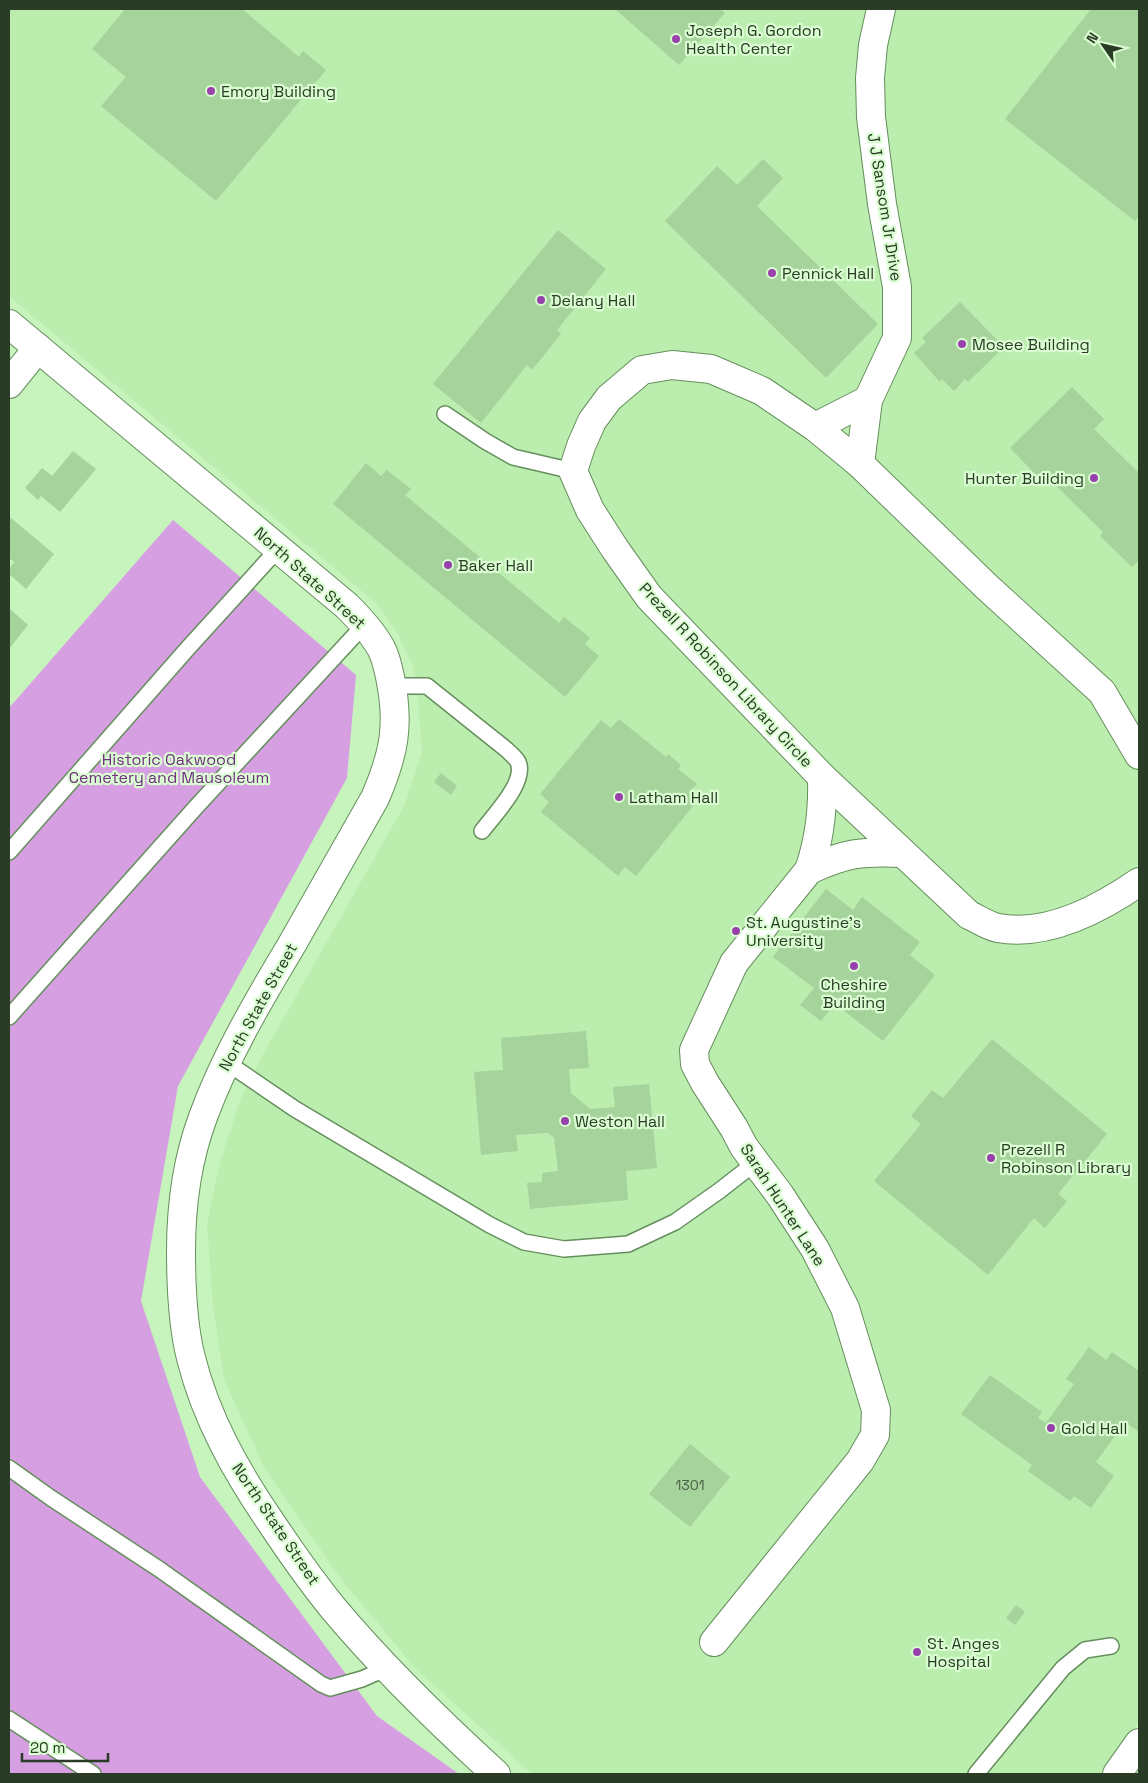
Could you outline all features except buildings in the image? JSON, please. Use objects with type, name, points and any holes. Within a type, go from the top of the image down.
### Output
[{"type":"street","name":"J J Sansom Jr Drive","points":[[860,464],[868,400],[897,338],[897,288],[882,204],[871,117],[870,78],[872,45],[881,9]]},
{"type":"street","name":"North State Street","points":[[9,324],[346,606],[365,624],[382,649],[392,686],[395,717],[394,739],[388,769],[375,798],[226,1062],[202,1118],[184,1196],[181,1273],[191,1357],[206,1405],[245,1485],[287,1547],[332,1607],[387,1668],[439,1721],[496,1774]]},
{"type":"street","points":[[9,384],[38,348]]},
{"type":"street","points":[[573,471],[592,421],[609,398],[642,370],[672,365],[712,370],[762,390],[815,427],[860,464],[987,587],[1102,692],[1139,755]]},
{"type":"street","points":[[815,427],[868,400]]},
{"type":"street","name":"Prezell R Robinson Library Circle","points":[[573,471],[595,518],[650,597],[822,777],[969,915],[996,928],[1048,927],[1086,912],[1139,882]]},
{"type":"street","name":"Sarah Hunter Lane","points":[[714,1642],[856,1466],[875,1435],[876,1410],[845,1308],[815,1249],[780,1195],[755,1162],[704,1083],[695,1064],[694,1050],[734,963],[809,870],[821,823],[823,801],[822,777]]},
{"type":"street","name":"Sarah Hunter Lane","points":[[809,870],[847,854],[874,852],[902,853]]},
{"type":"street","points":[[1117,1774],[1139,1743]]},
{"type":"lane","points":[[445,414],[513,457],[573,471]]},
{"type":"lane","points":[[9,852],[188,648],[279,548]]},
{"type":"lane","points":[[12,1007],[365,624]]},
{"type":"lane","points":[[392,686],[427,686],[508,750],[518,763],[519,776],[513,791],[482,831]]},
{"type":"lane","points":[[226,1062],[295,1109],[490,1225],[524,1242],[564,1249],[628,1244],[675,1222],[719,1191],[755,1162]]},
{"type":"lane","points":[[9,1468],[159,1568],[321,1684],[330,1688],[362,1679],[387,1668]]},
{"type":"lane","points":[[976,1774],[1063,1668],[1085,1650],[1112,1646]]},
{"type":"lane","points":[[9,1719],[74,1769],[93,1774]]},
{"type":"shaded area","name":"St. Augustine's University","points":[[9,9],[1139,9],[1139,1722],[1101,1774],[532,1774],[417,1670],[341,1579],[265,1469],[224,1380],[213,1306],[207,1224],[220,1162],[240,1100],[261,1058],[405,804],[422,752],[417,684],[412,663],[396,631],[376,603],[9,296]]},
{"type":"green space","name":"Historic Oakwood Cemetery and Mausoleum","points":[[173,520],[356,675],[347,778],[178,1086],[141,1301],[200,1477],[377,1716],[459,1774],[9,1774],[9,708]]},
{"type":"place","name":"Joseph G. Gordon Health Center","points":[[676,39]]},
{"type":"place","name":"Emory Building","points":[[211,91]]},
{"type":"place","name":"Pennick Hall","points":[[772,273]]},
{"type":"place","name":"Delany Hall","points":[[541,300]]},
{"type":"place","name":"Mosee Building","points":[[962,344]]},
{"type":"place","name":"Hunter Building","points":[[1094,478]]},
{"type":"place","name":"Baker Hall","points":[[448,565]]},
{"type":"place","name":"Latham Hall","points":[[619,797]]},
{"type":"place","name":"St. Augustine's University","points":[[736,931]]},
{"type":"place","name":"Cheshire Building","points":[[854,966]]},
{"type":"place","name":"Weston Hall","points":[[565,1121]]},
{"type":"place","name":"Prezell R Robinson Library","points":[[991,1158]]},
{"type":"place","name":"Gold Hall","points":[[1051,1428]]},
{"type":"place","name":"St. Anges Hospital","points":[[917,1652]]}]
